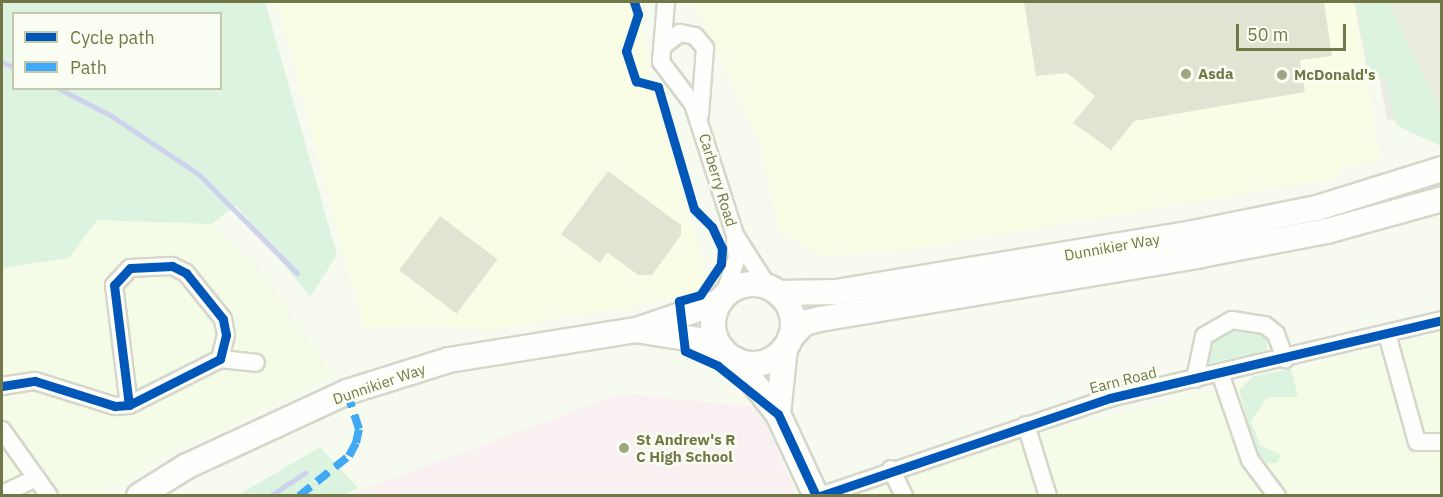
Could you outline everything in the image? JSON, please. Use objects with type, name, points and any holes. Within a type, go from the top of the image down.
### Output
[{"type":"main road","name":"Dunnikier Way","points":[[773,290],[837,292],[1193,233],[1317,208],[1442,169]]},
{"type":"main road","name":"Dunnikier Way","points":[[788,342],[804,323],[820,319],[1202,255],[1327,231],[1442,199]]},
{"type":"main road","points":[[778,414],[791,313],[773,290],[744,285],[721,300],[713,328],[730,356],[778,414],[818,495]]},
{"type":"main road","name":"Dunnikier Way","points":[[139,495],[186,466],[347,392],[449,360],[637,330],[721,300]]},
{"type":"main road","name":"Dunnikier Way","points":[[637,330],[700,340],[730,356]]},
{"type":"main road","points":[[730,356],[768,361],[788,342]]},
{"type":"street","name":"Carberry Road","points":[[668,2],[690,34],[705,48],[702,69],[702,124]]},
{"type":"street","name":"Carberry Road","points":[[668,2],[662,47],[663,67],[676,78],[702,124],[735,235],[737,258],[721,300]]},
{"type":"street","points":[[662,47],[672,36],[690,34]]},
{"type":"street","points":[[676,78],[691,78],[702,69]]},
{"type":"street","name":"Carberry Road","points":[[735,235],[773,290]]},
{"type":"street","points":[[129,405],[116,318],[114,285],[119,273],[143,264],[186,273],[223,319],[220,359]]},
{"type":"street","points":[[1195,379],[1197,351],[1204,336],[1232,320],[1265,325],[1276,334],[1285,359]]},
{"type":"street","name":"Earn Road","points":[[818,495],[1110,398],[1285,359],[1442,320]]},
{"type":"street","points":[[1387,334],[1417,442],[1442,442]]},
{"type":"street","points":[[2,386],[35,381],[115,406],[129,405],[220,359],[256,363]]},
{"type":"street","points":[[1220,373],[1250,460],[1277,495]]},
{"type":"street","points":[[1026,425],[1048,495]]},
{"type":"street","points":[[2,430],[49,495]]},
{"type":"street","points":[[891,469],[904,495]]},
{"type":"street","points":[[2,494],[37,478]]},
{"type":"shaded area","points":[[2,2],[265,2],[337,255],[310,297],[236,205],[212,224],[97,220],[69,258],[2,268]]},
{"type":"shaded area","points":[[277,2],[639,2],[654,93],[707,278],[697,291],[669,300],[489,330],[424,324],[364,329]]},
{"type":"shaded area","points":[[694,2],[1354,2],[1380,160],[1340,166],[1341,177],[908,249],[826,257],[780,233],[759,140]]},
{"type":"shaded area","points":[[1354,2],[1441,2],[1441,124],[1428,127],[1387,119],[1379,76],[1367,68]]},
{"type":"shaded area","points":[[1355,2],[1388,2],[1441,112],[1441,146],[1397,126],[1385,80],[1369,68]]},
{"type":"shaded area","points":[[97,220],[212,224],[253,261],[332,376],[168,454],[97,495],[2,495],[2,268],[69,258]]},
{"type":"shaded area","points":[[1252,324],[1269,335],[1266,351],[1205,364],[1205,349],[1221,332]]},
{"type":"shaded area","points":[[1441,333],[1441,495],[859,496],[1015,440]]},
{"type":"shaded area","points":[[1291,369],[1298,397],[1268,397],[1251,421],[1260,445],[1281,455],[1277,463],[1266,463],[1255,449],[1239,390],[1254,376]]},
{"type":"shaded area","name":"St Andrew's R C High School","points":[[621,394],[759,407],[796,495],[345,496]]},
{"type":"shaded area","points":[[320,447],[358,488],[345,495],[238,495]]},
{"type":"building","name":"Asda","points":[[1024,2],[1324,2],[1332,56],[1300,60],[1305,92],[1134,121],[1111,150],[1073,123],[1095,96],[1067,73],[1036,76]]},
{"type":"building","points":[[608,171],[681,225],[681,235],[652,275],[638,275],[607,252],[600,263],[561,234]]},
{"type":"building","points":[[440,216],[498,259],[457,314],[399,270]]},
{"type":"waterway","points":[[2,62],[12,66]]},
{"type":"waterway","points":[[62,90],[112,116],[200,175],[297,273]]},
{"type":"waterway","points":[[270,496],[305,473]]},
{"type":"marked path","points":[[299,496],[349,456],[356,443],[359,429],[347,392]]},
{"type":"cycle path","points":[[634,2],[638,14],[626,51],[636,81],[658,87],[694,209],[712,227],[722,248],[721,264],[700,295],[679,301],[685,351],[718,366],[778,414],[816,496]]},
{"type":"cycle path","points":[[2,386],[35,381],[115,406],[129,405],[220,359],[226,335],[223,319],[186,273],[172,266],[130,268],[114,285],[129,405]]},
{"type":"cycle path","points":[[820,496],[1110,398],[1442,320]]},
{"type":"place","name":"Asda","points":[[1186,74]]},
{"type":"place","name":"McDonald's","points":[[1282,75]]},
{"type":"place","name":"St Andrew's R C High School","points":[[624,448]]}]
